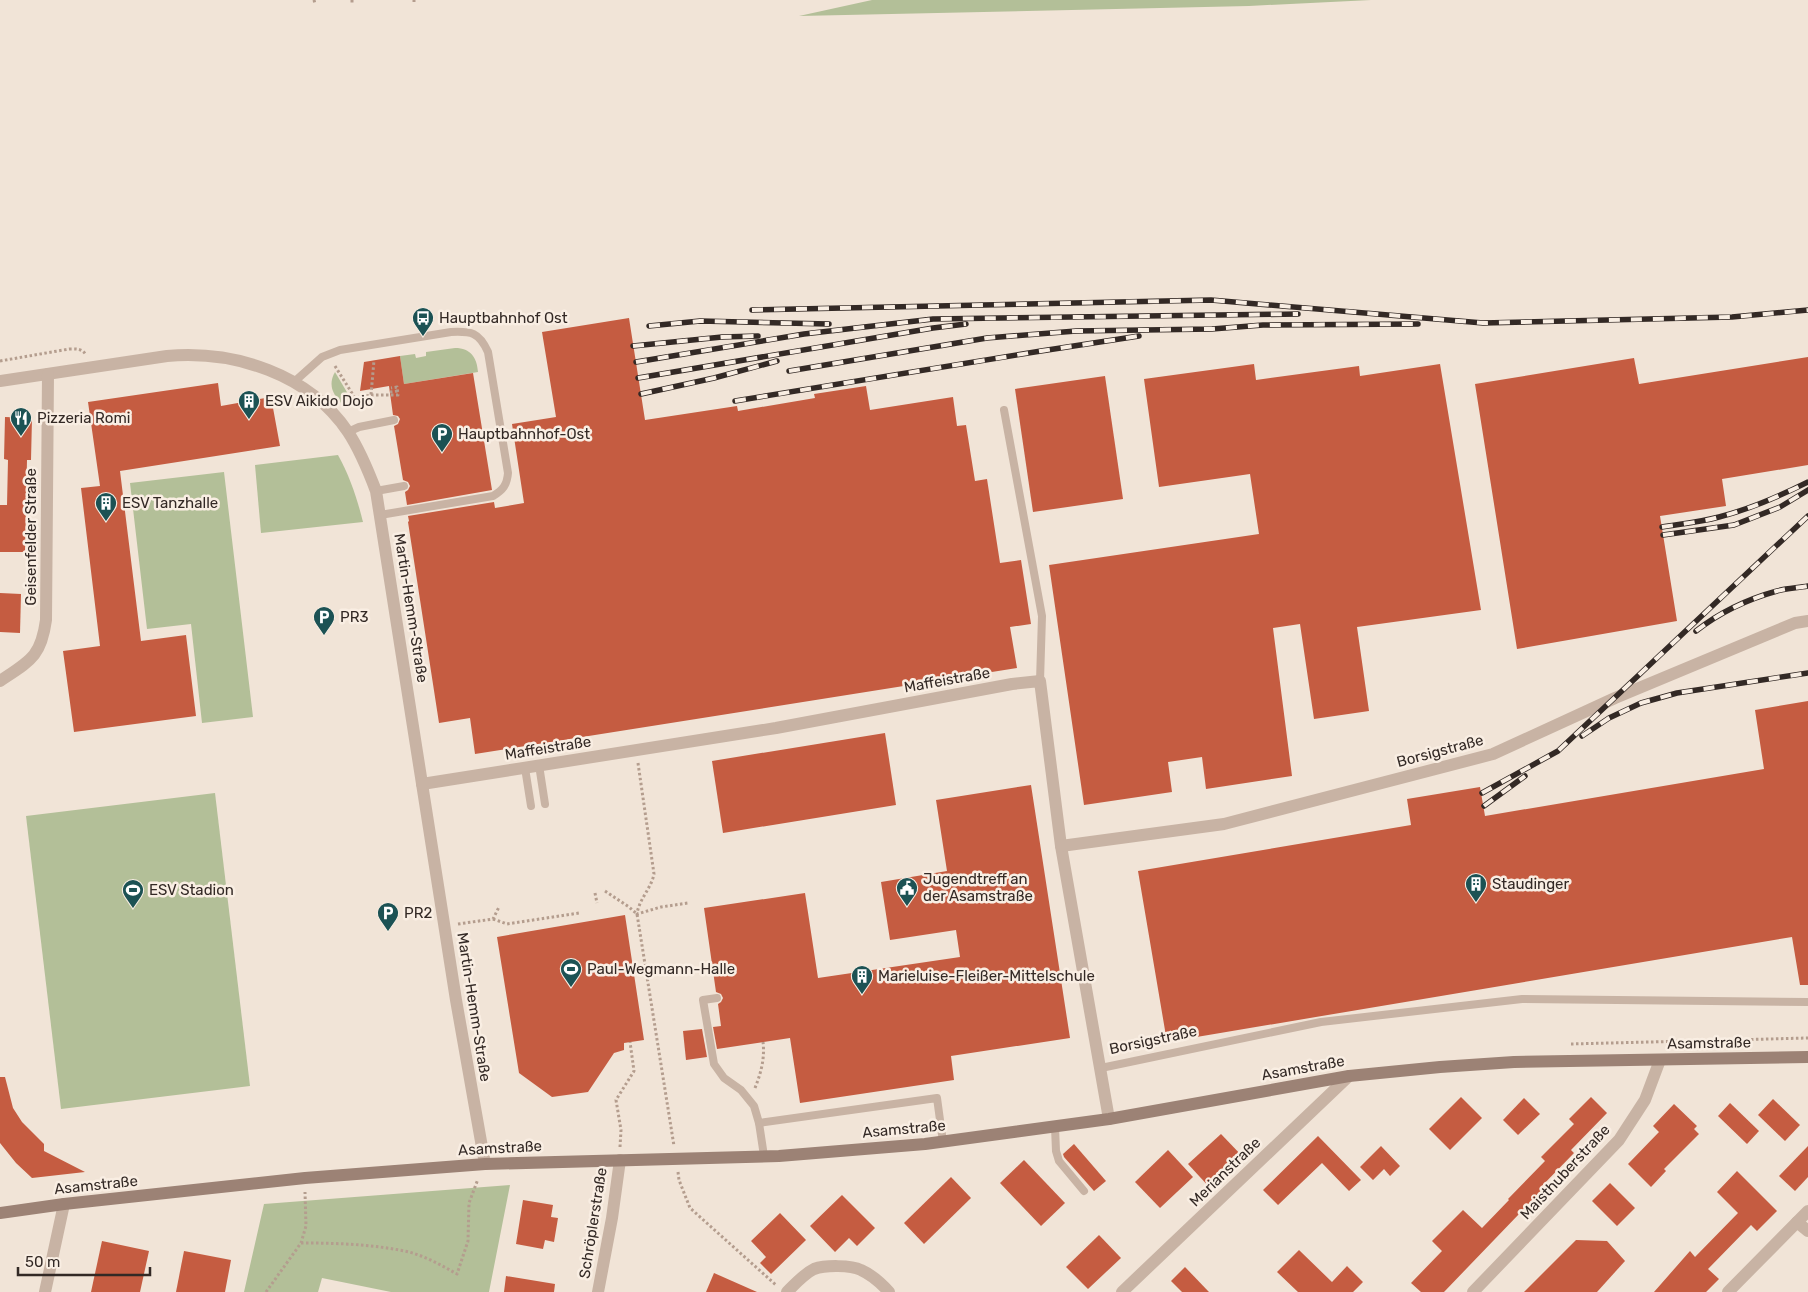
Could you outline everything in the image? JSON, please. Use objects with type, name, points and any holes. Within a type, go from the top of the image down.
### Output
[{"type":"street","name":"Martin-Hemm-Straße","points":[[0,381],[167,356],[226,357],[268,370],[294,382],[326,406],[348,432],[362,456],[376,491],[444,926],[485,1164]]},
{"type":"street","name":"Geisenfelder Straße","points":[[0,681],[27,663],[36,653],[44,639],[46,620],[48,374]]},
{"type":"street","name":"Borsigstraße","points":[[1061,846],[1224,824],[1493,754],[1615,698],[1795,623],[1808,621]]},
{"type":"street","name":"Maffeistraße","points":[[422,784],[776,728],[1012,684],[1040,681]]},
{"type":"street","points":[[1040,681],[1061,846],[1109,1119]]},
{"type":"street","name":"Asamstraße","points":[[0,1213],[64,1204],[305,1178],[485,1164],[764,1156],[943,1142],[1109,1119],[1349,1076],[1440,1067],[1514,1062],[1808,1057]]},
{"type":"street","name":"Maisthuberstraße","points":[[1473,1292],[1619,1140],[1645,1100],[1660,1060]]},
{"type":"street","name":"Merianstraße","points":[[1122,1292],[1349,1076]]},
{"type":"street","name":"Schröplerstraße","points":[[598,1292],[612,1218],[620,1160]]},
{"type":"street","points":[[45,1292],[64,1204]]},
{"type":"street","points":[[1728,1292],[1808,1211]]},
{"type":"street","points":[[1797,1222],[1808,1231]]},
{"type":"street","points":[[782,1289],[814,1269],[834,1266],[860,1269],[880,1282],[889,1292]]},
{"type":"lane","points":[[294,382],[322,357],[340,350],[463,331],[475,334],[483,341],[488,352],[508,473],[507,482],[502,491],[493,496],[380,515]]},
{"type":"lane","points":[[1004,410],[1042,616],[1040,681]]},
{"type":"lane","points":[[348,432],[359,427],[394,420]]},
{"type":"lane","points":[[376,491],[404,486]]},
{"type":"lane","points":[[539,765],[545,804]]},
{"type":"lane","points":[[524,768],[531,806]]},
{"type":"lane","points":[[717,998],[704,1000],[714,1064],[724,1078],[741,1090],[754,1106],[759,1123],[764,1156]]},
{"type":"lane","name":"Borsigstraße","points":[[1101,1068],[1321,1022],[1522,999],[1808,1002]]},
{"type":"lane","points":[[759,1123],[937,1098],[943,1142]]},
{"type":"lane","points":[[1054,1127],[1056,1151],[1059,1161],[1084,1191]]},
{"type":"path","points":[[0,361],[77,349],[84,352],[91,367]]},
{"type":"path","points":[[371,395],[374,360]]},
{"type":"path","points":[[335,366],[355,398]]},
{"type":"path","points":[[343,409],[355,398],[371,395],[398,395],[397,387],[391,388]]},
{"type":"path","points":[[636,750],[654,874],[652,885],[638,904],[637,914],[674,1146]]},
{"type":"path","points":[[605,891],[630,907],[637,914]]},
{"type":"path","points":[[595,892],[597,903]]},
{"type":"path","points":[[637,914],[660,907],[688,903]]},
{"type":"path","points":[[493,919],[499,907]]},
{"type":"path","points":[[444,926],[493,919],[507,924],[579,913]]},
{"type":"path","points":[[620,1160],[621,1130],[616,1100],[634,1071],[630,1042]]},
{"type":"path","points":[[750,1101],[761,1071],[764,1050],[763,1042]]},
{"type":"path","points":[[266,1292],[301,1243],[306,1226],[305,1178]]},
{"type":"path","points":[[679,1180],[690,1208],[782,1289]]},
{"type":"path","points":[[301,1243],[337,1243],[400,1250],[433,1260],[457,1274],[468,1241],[469,1203],[476,1183]]},
{"type":"green space","points":[[872,0],[1371,0],[1249,6],[799,16]]},
{"type":"green space","points":[[461,348],[469,352],[475,358],[478,372],[404,384],[400,356],[415,354],[416,358],[426,356],[426,352]]},
{"type":"green space","points":[[335,372],[351,399],[344,406],[333,391],[332,382]]},
{"type":"green space","points":[[338,455],[353,488],[363,522],[261,533],[255,465]]},
{"type":"green space","points":[[224,472],[253,717],[202,723],[191,624],[147,629],[130,483]]},
{"type":"green space","name":"ESV Stadion","points":[[215,793],[250,1086],[61,1109],[26,816]]},
{"type":"green space","points":[[510,1185],[489,1292],[391,1292],[322,1278],[318,1292],[244,1292],[264,1204]]},
{"type":"building","points":[[629,318],[645,420],[737,406],[738,411],[815,398],[814,394],[866,386],[870,410],[953,397],[957,426],[966,425],[975,481],[987,479],[1000,563],[1021,560],[1031,624],[1010,627],[1017,668],[475,754],[470,718],[439,723],[408,516],[494,502],[495,508],[524,503],[512,424],[556,417],[542,332]]},
{"type":"building","name":"Hauptbahnhof-Ost","points":[[400,356],[404,384],[473,373],[492,490],[407,505],[405,492],[410,486],[408,482],[403,480],[394,426],[398,424],[400,419],[398,416],[393,415],[389,386],[360,391],[364,362]]},
{"type":"building","points":[[1808,357],[1808,465],[1722,479],[1726,506],[1660,516],[1677,621],[1517,649],[1475,384],[1634,358],[1639,384]]},
{"type":"building","points":[[1254,364],[1256,380],[1359,366],[1360,376],[1440,364],[1481,610],[1357,627],[1369,711],[1314,719],[1300,624],[1273,628],[1292,776],[1206,789],[1202,757],[1168,762],[1172,792],[1084,805],[1049,565],[1259,534],[1250,474],[1159,487],[1144,379]]},
{"type":"building","points":[[1105,376],[1123,499],[1033,512],[1015,389]]},
{"type":"building","points":[[218,383],[221,406],[271,397],[280,446],[120,471],[141,641],[186,635],[196,716],[74,732],[63,651],[100,646],[81,488],[100,486],[88,402]]},
{"type":"building","points":[[5,417],[32,418],[31,460],[27,460],[25,552],[0,552],[0,505],[7,505],[8,460],[4,459]]},
{"type":"building","points":[[0,593],[21,594],[20,633],[0,632]]},
{"type":"building","name":"Staudinger","points":[[1808,701],[1808,985],[1800,985],[1792,937],[1167,1042],[1138,871],[1411,825],[1407,799],[1480,787],[1485,816],[1764,769],[1755,710]]},
{"type":"building","points":[[885,733],[896,805],[723,833],[712,761]]},
{"type":"building","points":[[1031,785],[1070,1038],[951,1056],[954,1080],[800,1103],[790,1038],[717,1049],[713,1027],[721,1026],[718,1004],[723,998],[721,994],[716,992],[704,908],[805,893],[818,978],[960,957],[956,930],[890,940],[881,882],[947,871],[936,800]]},
{"type":"building","name":"Paul-Wegmann-Halle","points":[[625,915],[644,1040],[624,1043],[624,1050],[614,1053],[588,1092],[552,1097],[519,1073],[497,937]]},
{"type":"building","points":[[702,1029],[707,1057],[686,1060],[683,1031]]},
{"type":"building","points":[[0,1077],[5,1077],[13,1108],[22,1122],[44,1144],[44,1151],[85,1172],[32,1178],[16,1163],[0,1143]]},
{"type":"building","points":[[1461,1097],[1482,1118],[1450,1150],[1429,1129]]},
{"type":"building","points":[[1591,1097],[1607,1113],[1571,1150],[1574,1153],[1540,1188],[1542,1190],[1444,1292],[1421,1292],[1411,1283],[1442,1251],[1432,1241],[1463,1210],[1482,1228],[1545,1161],[1541,1157],[1574,1124],[1569,1119]]},
{"type":"building","points":[[1524,1098],[1540,1114],[1518,1135],[1503,1120]]},
{"type":"building","points":[[1773,1099],[1800,1125],[1785,1141],[1758,1115]]},
{"type":"building","points":[[1730,1103],[1759,1131],[1747,1144],[1718,1116]]},
{"type":"building","points":[[1674,1104],[1697,1126],[1694,1129],[1699,1134],[1664,1169],[1666,1171],[1651,1187],[1628,1164],[1659,1132],[1653,1126]]},
{"type":"building","points":[[1221,1134],[1244,1158],[1211,1189],[1188,1164]]},
{"type":"building","points":[[1318,1136],[1361,1180],[1349,1191],[1322,1163],[1278,1205],[1263,1190]]},
{"type":"building","points":[[1074,1144],[1106,1181],[1094,1191],[1064,1157],[1063,1154]]},
{"type":"building","points":[[1381,1146],[1400,1166],[1390,1176],[1384,1169],[1373,1180],[1360,1167]]},
{"type":"building","points":[[1808,1146],[1808,1177],[1795,1191],[1779,1176]]},
{"type":"building","points":[[1168,1150],[1193,1177],[1160,1208],[1135,1182]]},
{"type":"building","points":[[1024,1160],[1065,1203],[1041,1226],[1000,1183]]},
{"type":"building","points":[[1737,1171],[1777,1211],[1757,1231],[1751,1225],[1708,1269],[1719,1279],[1706,1292],[1654,1292],[1690,1251],[1695,1257],[1738,1213],[1717,1192]]},
{"type":"building","points":[[951,1177],[971,1198],[924,1244],[904,1223]]},
{"type":"building","points":[[1610,1183],[1635,1208],[1617,1226],[1592,1201]]},
{"type":"building","points":[[842,1195],[875,1228],[857,1246],[849,1238],[835,1252],[810,1226]]},
{"type":"building","points":[[523,1200],[553,1205],[551,1217],[558,1218],[554,1242],[545,1240],[543,1249],[516,1244]]},
{"type":"building","points":[[780,1213],[806,1240],[771,1274],[760,1263],[766,1257],[751,1241]]},
{"type":"building","points":[[1099,1235],[1121,1258],[1088,1289],[1066,1267]]},
{"type":"building","points":[[1576,1240],[1607,1241],[1625,1261],[1597,1292],[1524,1292]]},
{"type":"building","points":[[102,1241],[149,1251],[140,1292],[91,1292]]},
{"type":"building","points":[[1299,1250],[1332,1282],[1347,1266],[1363,1282],[1353,1292],[1298,1292],[1277,1272]]},
{"type":"building","points":[[184,1251],[231,1260],[225,1292],[176,1292]]},
{"type":"building","points":[[1185,1267],[1209,1292],[1182,1292],[1171,1281]]},
{"type":"building","points":[[714,1273],[757,1292],[706,1292]]},
{"type":"building","points":[[506,1276],[555,1284],[554,1292],[504,1292]]},
{"type":"railway","points":[[752,310],[1211,300],[1483,323],[1732,317],[1808,310]]},
{"type":"railway","points":[[636,362],[804,334],[933,319],[1298,314]]},
{"type":"railway","points":[[649,326],[700,321],[829,324]]},
{"type":"railway","points":[[638,378],[966,324]]},
{"type":"railway","points":[[789,371],[987,338],[1076,331],[1212,329],[1263,325],[1418,324]]},
{"type":"railway","points":[[633,346],[722,337],[758,336]]},
{"type":"railway","points":[[735,401],[1139,336]]},
{"type":"railway","points":[[641,394],[714,378],[777,361]]},
{"type":"railway","points":[[1662,527],[1731,514],[1765,502],[1808,482]]},
{"type":"railway","points":[[1663,535],[1734,525],[1780,507],[1808,490]]},
{"type":"railway","points":[[1482,793],[1558,751],[1808,516]]},
{"type":"railway","points":[[1696,631],[1734,607],[1755,598],[1781,590],[1808,586]]},
{"type":"railway","points":[[1582,736],[1609,718],[1641,703],[1677,693],[1808,673]]},
{"type":"railway","points":[[1484,806],[1525,776]]},
{"type":"place","name":"Hauptbahnhof Ost","points":[[423,337]]},
{"type":"place","name":"ESV Aikido Dojo","points":[[249,420]]},
{"type":"place","name":"Pizzeria Romi","points":[[21,437]]},
{"type":"place","name":"Hauptbahnhof-Ost","points":[[442,453]]},
{"type":"place","name":"ESV Tanzhalle","points":[[106,522]]},
{"type":"place","name":"PR3","points":[[324,636]]},
{"type":"place","name":"Staudinger","points":[[1476,903]]},
{"type":"place","name":"Jugendtreff an der Asamstraße","points":[[907,907]]},
{"type":"place","name":"ESV Stadion","points":[[133,909]]},
{"type":"place","name":"PR2","points":[[388,932]]},
{"type":"place","name":"Paul-Wegmann-Halle","points":[[571,988]]},
{"type":"place","name":"Marieluise-Fleißer-Mittelschule","points":[[862,995]]}]
